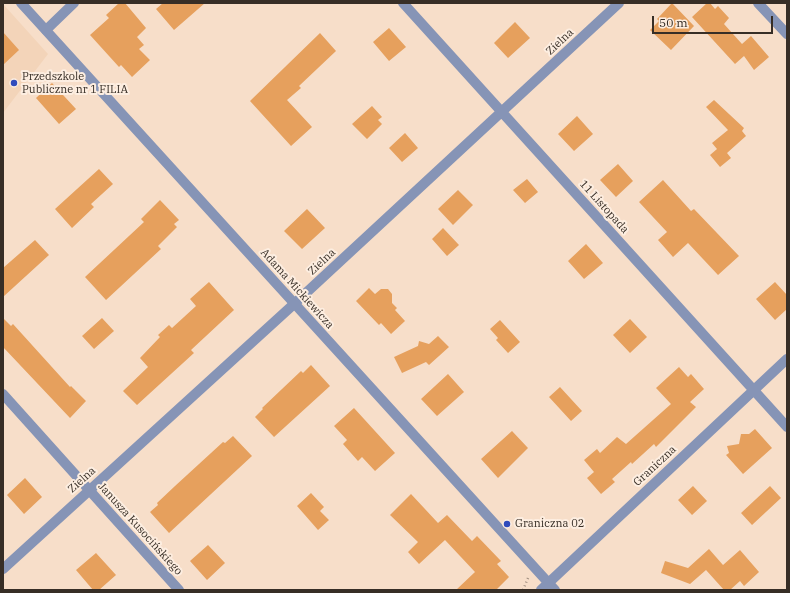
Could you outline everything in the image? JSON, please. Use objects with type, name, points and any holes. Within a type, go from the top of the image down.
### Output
[{"type":"street","name":"Adama Mickiewicza","points":[[21,3],[552,586]]},
{"type":"street","points":[[46,30],[74,3]]},
{"type":"street","name":"11 Listopada","points":[[403,3],[787,427]]},
{"type":"street","name":"Zielna","points":[[3,569],[294,304],[619,3]]},
{"type":"street","points":[[758,3],[787,34]]},
{"type":"street","name":"Graniczna","points":[[541,590],[552,586],[753,390],[787,360]]},
{"type":"street","name":"Janusza Kusocińskiego","points":[[3,394],[90,489],[179,590]]},
{"type":"path","points":[[523,590],[528,578],[525,575]]},
{"type":"shaded area","name":"Przedszkole Publiczne nr 1 FILIA","points":[[3,4],[48,54],[3,113]]},
{"type":"building","points":[[119,3],[125,3],[146,28],[137,37],[144,45],[139,49],[150,60],[132,77],[121,65],[119,67],[90,35],[109,18],[106,15]]},
{"type":"building","points":[[163,3],[205,3],[174,30],[156,9]]},
{"type":"building","points":[[672,3],[694,26],[671,50],[650,30],[659,21],[657,19]]},
{"type":"building","points":[[707,3],[710,3],[715,9],[718,6],[729,18],[724,24],[742,44],[751,36],[769,57],[754,70],[744,56],[735,64],[692,17]]},
{"type":"building","points":[[515,22],[530,38],[508,58],[494,43]]},
{"type":"building","points":[[389,28],[406,47],[389,61],[373,42]]},
{"type":"building","points":[[3,32],[19,50],[3,65]]},
{"type":"building","points":[[320,33],[336,51],[299,86],[301,88],[287,100],[312,127],[291,146],[250,101]]},
{"type":"building","points":[[52,83],[76,109],[59,124],[36,98]]},
{"type":"building","points":[[714,100],[744,128],[742,131],[746,136],[727,153],[731,158],[720,167],[710,155],[717,149],[712,143],[728,130],[706,107]]},
{"type":"building","points":[[372,106],[382,117],[378,120],[382,124],[367,139],[352,124]]},
{"type":"building","points":[[577,116],[593,134],[574,151],[558,134]]},
{"type":"building","points":[[405,133],[418,148],[402,162],[389,148]]},
{"type":"building","points":[[618,164],[633,181],[616,197],[600,180]]},
{"type":"building","points":[[99,169],[113,184],[91,204],[94,207],[72,228],[55,209]]},
{"type":"building","points":[[527,179],[538,192],[525,203],[513,190]]},
{"type":"building","points":[[663,180],[691,211],[694,209],[739,256],[718,275],[688,243],[673,257],[658,240],[667,232],[639,202]]},
{"type":"building","points":[[458,190],[473,205],[453,225],[438,209]]},
{"type":"building","points":[[160,200],[179,220],[174,224],[177,227],[158,246],[161,249],[106,300],[85,277],[144,222],[141,219]]},
{"type":"building","points":[[307,209],[325,228],[302,249],[284,231]]},
{"type":"building","points":[[443,228],[459,245],[447,256],[432,239]]},
{"type":"building","points":[[35,240],[49,255],[3,297],[3,268]]},
{"type":"building","points":[[586,244],[603,263],[584,279],[568,261]]},
{"type":"building","points":[[209,282],[234,310],[191,350],[194,353],[137,405],[123,391],[148,367],[140,358],[160,337],[158,335],[169,325],[172,328],[196,306],[190,299]]},
{"type":"building","points":[[775,282],[787,295],[787,309],[775,320],[756,299]]},
{"type":"building","points":[[369,288],[375,294],[381,289],[388,289],[392,294],[392,303],[397,308],[395,310],[405,321],[391,334],[381,323],[379,325],[356,301]]},
{"type":"building","points":[[3,318],[11,326],[13,324],[70,387],[71,386],[86,401],[70,418],[3,347]]},
{"type":"building","points":[[102,318],[114,331],[94,349],[82,336]]},
{"type":"building","points":[[630,319],[647,337],[630,353],[613,335]]},
{"type":"building","points":[[500,320],[520,342],[508,353],[496,340],[498,338],[490,329]]},
{"type":"building","points":[[438,336],[449,347],[429,365],[426,362],[402,373],[394,357],[418,346],[419,341],[429,344]]},
{"type":"building","points":[[311,365],[330,386],[274,437],[255,417],[263,409],[262,408],[301,371],[303,373]]},
{"type":"building","points":[[679,367],[688,377],[691,374],[704,389],[690,402],[696,407],[656,447],[654,444],[632,464],[631,462],[612,479],[615,482],[601,494],[587,478],[594,472],[584,460],[597,449],[600,453],[617,437],[626,444],[671,404],[656,388]]},
{"type":"building","points":[[448,374],[464,392],[437,416],[421,399]]},
{"type":"building","points":[[560,387],[582,411],[571,421],[549,397]]},
{"type":"building","points":[[354,408],[395,453],[375,471],[362,457],[358,461],[343,444],[347,440],[334,426]]},
{"type":"building","points":[[755,429],[772,448],[743,474],[726,455],[729,453],[727,446],[739,444],[741,434],[749,434]]},
{"type":"building","points":[[512,431],[528,448],[498,478],[481,459]]},
{"type":"building","points":[[233,436],[252,456],[169,533],[150,512],[158,505],[157,503],[223,442],[225,443]]},
{"type":"building","points":[[25,478],[42,497],[24,514],[7,495]]},
{"type":"building","points":[[693,486],[707,501],[692,515],[678,500]]},
{"type":"building","points":[[770,486],[781,498],[752,525],[741,513]]},
{"type":"building","points":[[311,493],[324,507],[320,511],[329,520],[318,530],[297,506]]},
{"type":"building","points":[[411,494],[438,523],[447,515],[472,541],[477,536],[501,561],[497,564],[509,577],[496,590],[456,590],[475,572],[445,540],[419,564],[408,552],[418,542],[390,515]]},
{"type":"building","points":[[208,545],[225,563],[207,580],[190,561]]},
{"type":"building","points":[[709,549],[723,565],[740,550],[759,572],[744,586],[740,581],[730,590],[724,590],[706,570],[690,584],[661,573],[665,561],[688,568]]},
{"type":"building","points":[[96,553],[116,575],[99,590],[93,590],[76,570]]},
{"type":"place","name":"Przedszkole Publiczne nr 1 FILIA","points":[[14,83]]},
{"type":"place","name":"Graniczna 02","points":[[507,524]]}]
